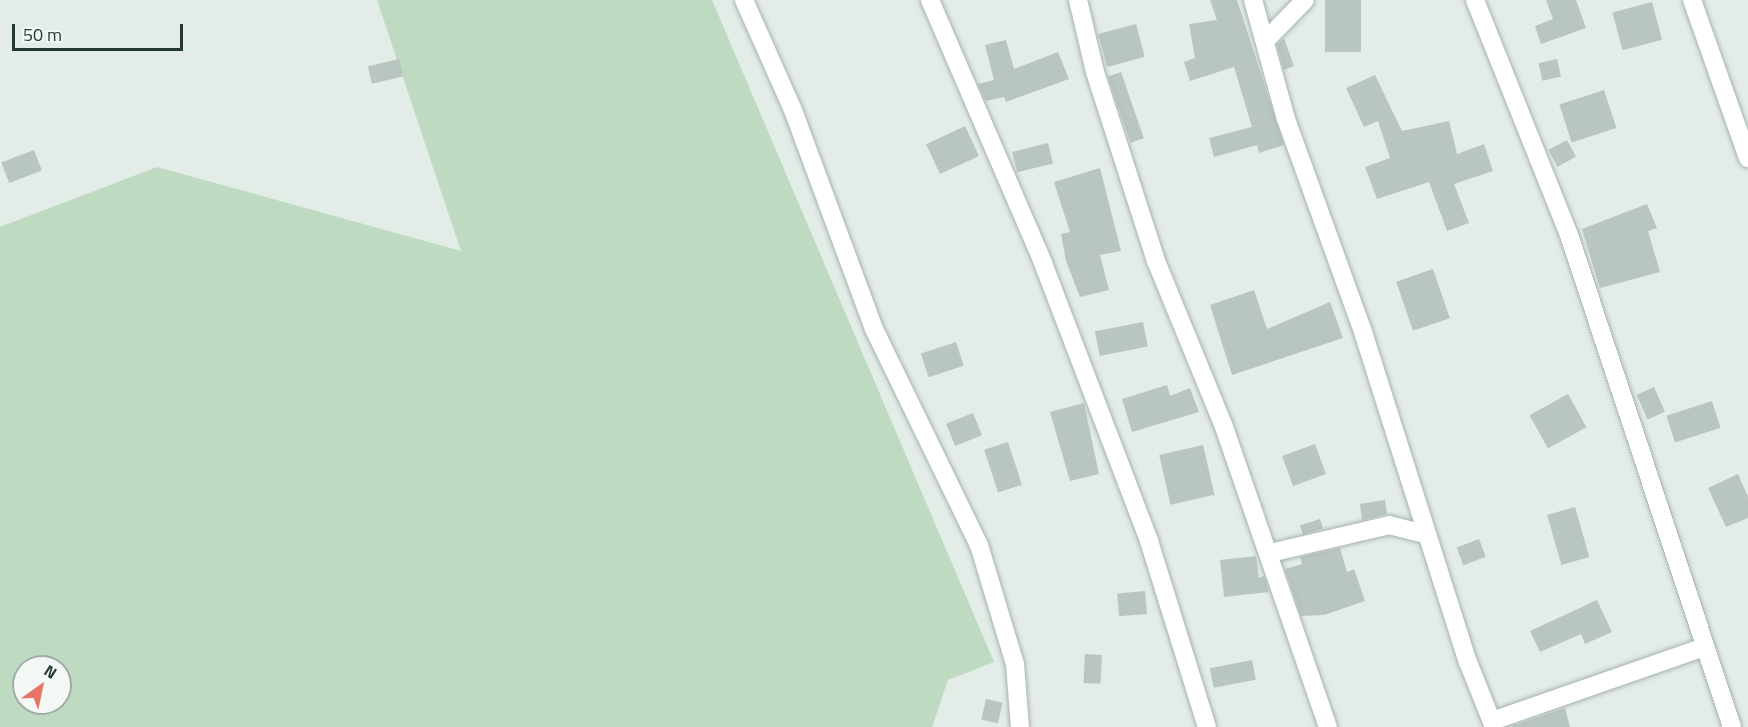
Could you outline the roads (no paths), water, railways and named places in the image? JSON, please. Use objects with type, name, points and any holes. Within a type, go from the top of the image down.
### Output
[{"type":"street","points":[[744,0],[793,110],[874,328],[979,545],[1015,664],[1020,727]]},
{"type":"street","points":[[930,0],[1043,263],[1149,541],[1207,727]]},
{"type":"street","points":[[1078,0],[1156,261],[1270,553],[1328,727]]},
{"type":"street","points":[[1253,0],[1286,119],[1365,335],[1426,534],[1493,724],[1704,647]]},
{"type":"street","points":[[1265,41],[1305,0]]},
{"type":"street","points":[[1475,0],[1569,235],[1732,727]]},
{"type":"street","points":[[1692,0],[1748,158]]},
{"type":"street","points":[[1270,553],[1389,525],[1426,534]]}]
